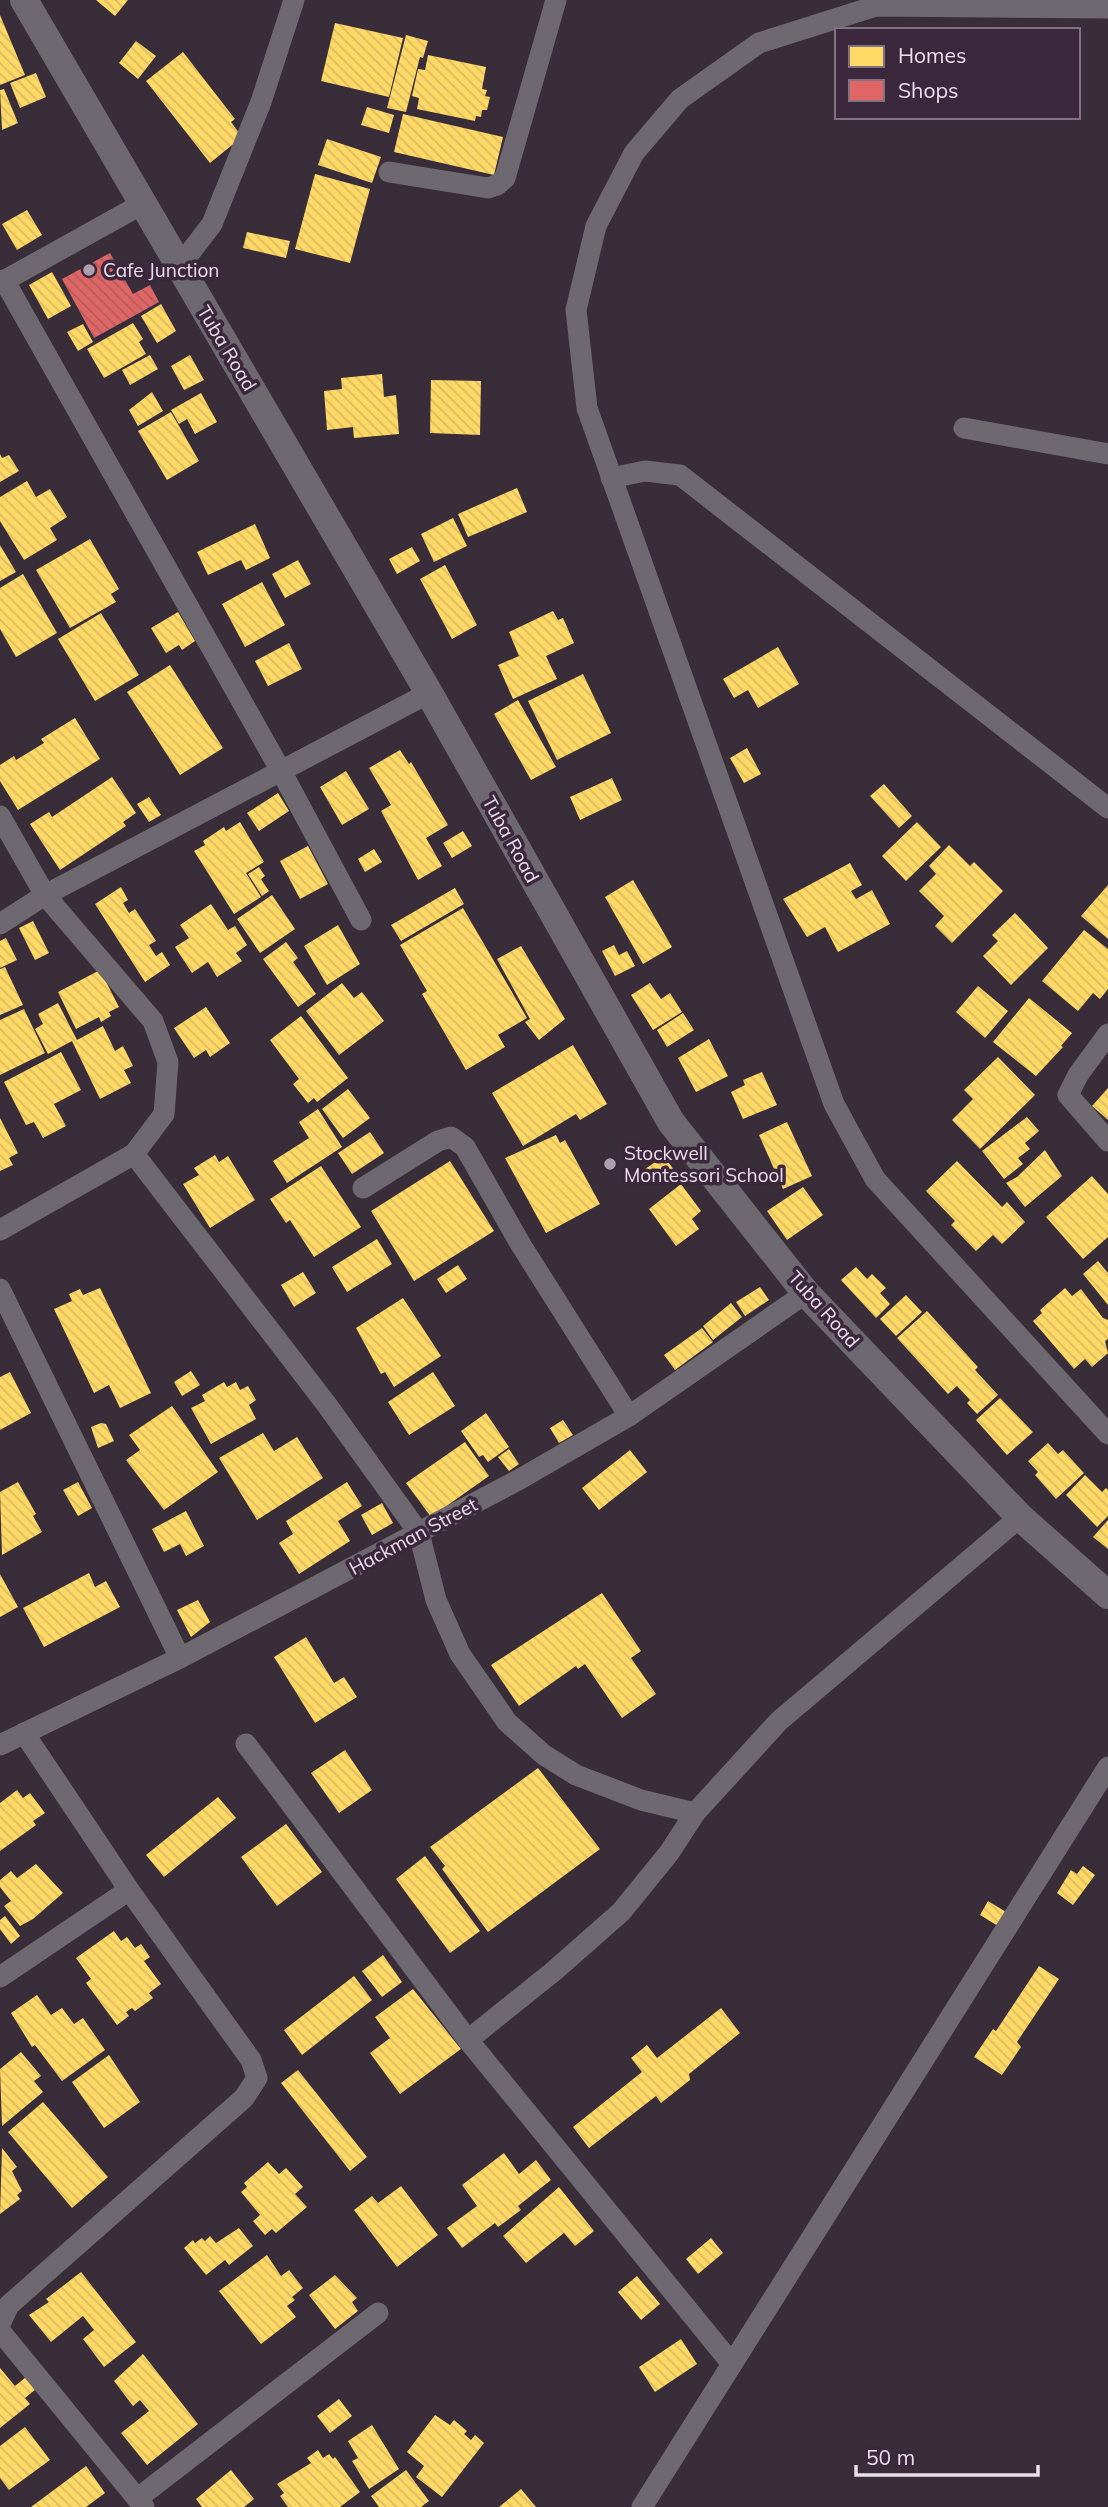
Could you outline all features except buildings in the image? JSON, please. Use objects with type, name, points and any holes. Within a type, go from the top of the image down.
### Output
[{"type":"street","name":"Tuba Road","points":[[24,0],[429,693],[671,1122],[806,1293],[1020,1517],[1108,1595]]},
{"type":"street","points":[[179,267],[212,224],[261,103],[294,0]]},
{"type":"street","points":[[389,172],[488,188],[497,185],[505,177],[556,0]]},
{"type":"street","points":[[1108,8],[877,6],[759,43],[680,99],[634,153],[596,226],[576,310],[587,408],[834,1104],[875,1179],[1108,1434]]},
{"type":"street","points":[[144,203],[2,281],[281,771],[361,920]]},
{"type":"street","points":[[964,428],[1108,454]]},
{"type":"street","points":[[611,478],[645,471],[680,475],[1108,808]]},
{"type":"street","points":[[0,924],[45,895],[429,693]]},
{"type":"street","points":[[0,816],[45,895],[153,1021],[168,1062],[164,1114],[134,1154],[0,1230]]},
{"type":"street","points":[[1108,1034],[1068,1095],[1108,1140]]},
{"type":"street","points":[[363,1188],[438,1141],[451,1137],[465,1147],[521,1245],[629,1416]]},
{"type":"street","points":[[134,1154],[327,1405],[419,1533],[436,1600],[460,1654],[507,1722],[544,1755],[576,1775],[641,1800],[695,1813]]},
{"type":"street","points":[[0,1289],[180,1658]]},
{"type":"street","name":"Hackman Street","points":[[0,1745],[180,1658],[419,1533],[629,1416],[806,1293]]},
{"type":"street","points":[[468,2040],[554,1971],[621,1912],[669,1853],[695,1813],[779,1721],[1020,1517]]},
{"type":"street","points":[[0,2324],[9,2305],[244,2098],[257,2078],[251,2060],[128,1890],[24,1733]]},
{"type":"street","points":[[246,1745],[468,2040],[732,2364]]},
{"type":"street","points":[[642,2507],[1108,1768]]},
{"type":"street","points":[[0,1977],[128,1890]]},
{"type":"street","points":[[0,2331],[141,2502],[378,2314]]},
{"type":"place","name":"Cafe Junction","points":[[89,270]]},
{"type":"place","name":"Stockwell Montessori School","points":[[610,1164]]}]
